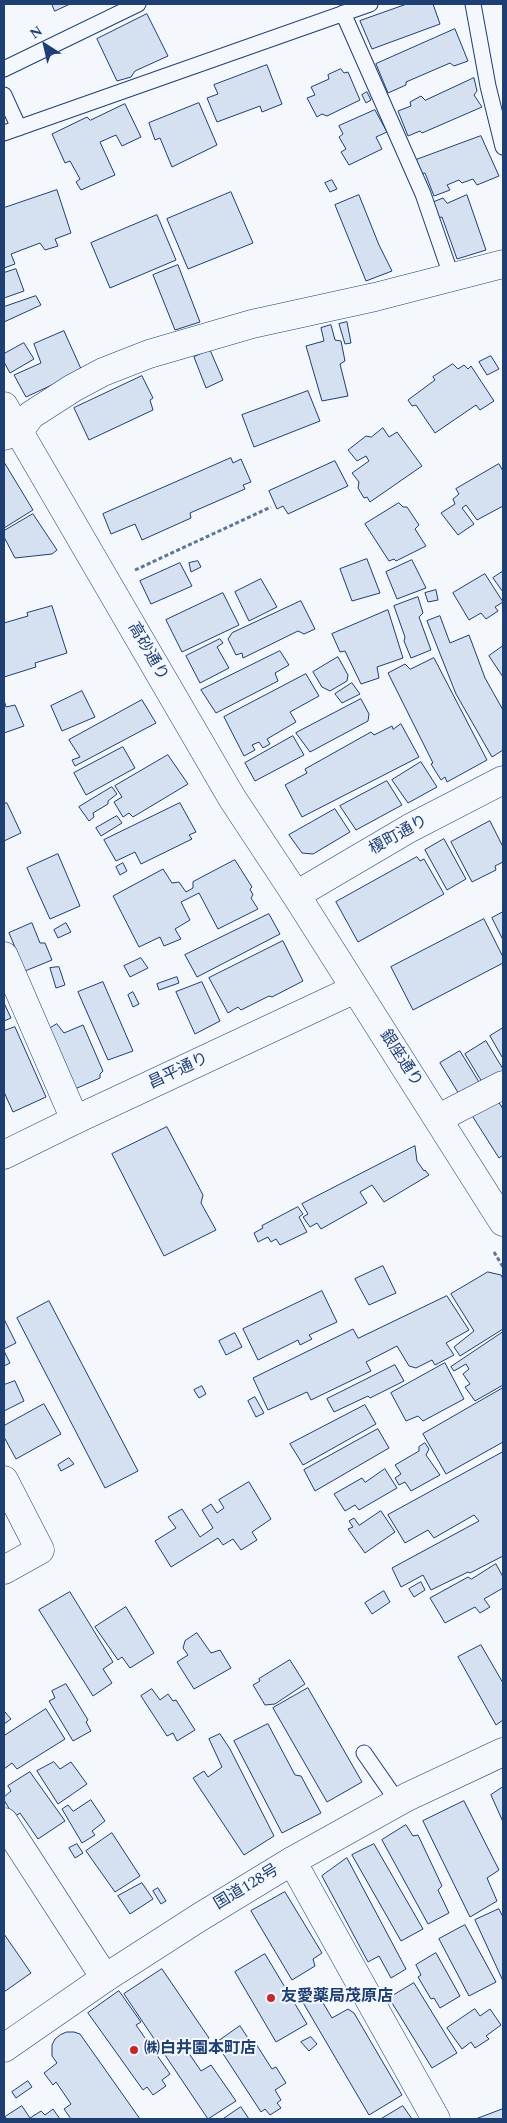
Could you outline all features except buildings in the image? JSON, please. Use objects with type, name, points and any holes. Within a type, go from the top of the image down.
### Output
[{"type":"main road","points":[[11,433],[31,415],[73,388],[104,372],[150,354],[252,324],[452,278],[503,264]]},
{"type":"main road","name":"高砂通り","points":[[4,406],[11,433],[107,583],[232,798],[296,895]]},
{"type":"main road","name":"榎町通り","points":[[296,895],[410,828],[503,780]]},
{"type":"main road","name":"銀座通り","points":[[296,895],[354,989],[439,1118],[503,1222]]},
{"type":"main road","points":[[4,956],[75,1120]]},
{"type":"main road","name":"昌平通り","points":[[4,1155],[354,989]]},
{"type":"main road","points":[[439,1118],[503,1085]]},
{"type":"main road","points":[[4,1480],[40,1550],[4,1570]]},
{"type":"main road","name":"国道128号","points":[[4,2048],[105,1978],[292,1861],[398,1802],[503,1752]]},
{"type":"main road","points":[[4,1822],[105,1978]]},
{"type":"main road","points":[[292,1861],[436,2119]]},
{"type":"lane","points":[[4,69],[138,4]]},
{"type":"lane","points":[[4,133],[370,4]]},
{"type":"lane","points":[[473,4],[488,86],[503,147]]},
{"type":"lane","points":[[343,13],[423,194],[452,278]]},
{"type":"lane","points":[[4,95],[19,128]]},
{"type":"lane","points":[[364,1753],[398,1802]]},
{"type":"path","points":[[107,583],[271,507]]},
{"type":"place","name":"友愛薬局茂原店","points":[[271,1998]]},
{"type":"place","name":"㈱白井園本町店","points":[[134,2050]]}]
